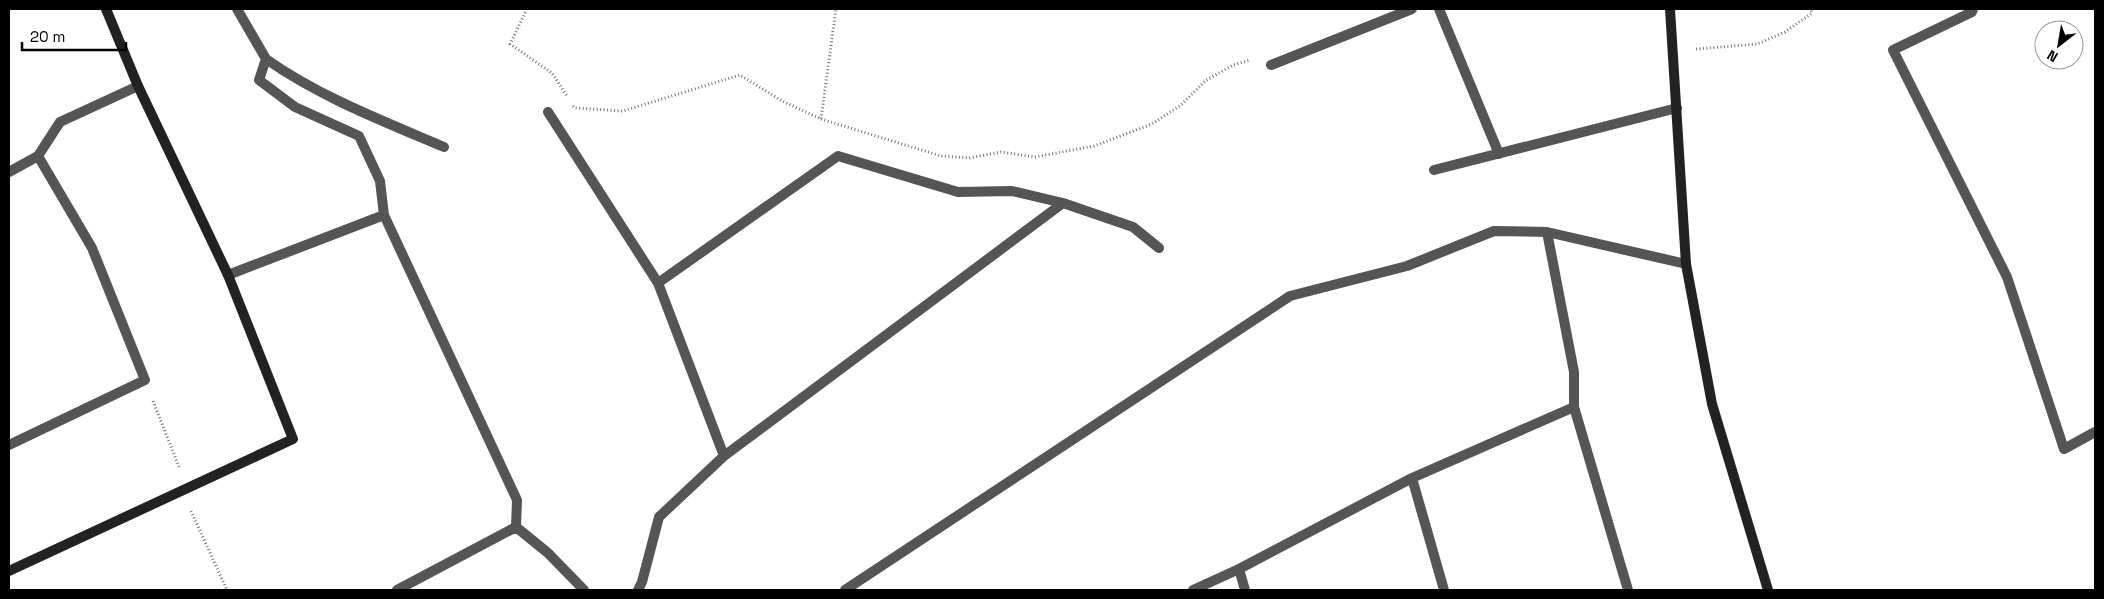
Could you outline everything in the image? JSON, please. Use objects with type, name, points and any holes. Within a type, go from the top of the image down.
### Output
[{"type":"street","points":[[9,571],[293,439],[228,275],[138,86],[106,9]]},
{"type":"street","points":[[237,9],[266,59],[290,76],[335,100],[444,147]]},
{"type":"street","points":[[1271,65],[1412,9]]},
{"type":"street","points":[[1439,9],[1499,154]]},
{"type":"street","points":[[1670,9],[1686,264],[1712,404],[1768,590]]},
{"type":"street","points":[[1973,9],[1972,12],[1893,50],[2007,276],[2064,449],[2095,432]]},
{"type":"street","points":[[266,59],[259,80],[295,107],[358,136],[380,181],[384,215],[517,500],[516,527]]},
{"type":"street","points":[[9,172],[38,156],[60,122],[138,86]]},
{"type":"street","points":[[1434,170],[1677,108]]},
{"type":"street","points":[[548,112],[658,283],[724,456]]},
{"type":"street","points":[[9,445],[145,380],[92,248],[38,156]]},
{"type":"street","points":[[658,283],[838,156],[958,192],[1012,191],[1063,203],[1133,226],[1159,248]]},
{"type":"street","points":[[638,590],[642,582],[659,517],[724,456],[1063,203]]},
{"type":"street","points":[[228,275],[384,215]]},
{"type":"street","points":[[845,590],[1290,296],[1407,266],[1494,231],[1546,232],[1686,264]]},
{"type":"street","points":[[1546,232],[1574,372],[1574,407],[1628,590]]},
{"type":"street","points":[[1193,590],[1412,478],[1574,407]]},
{"type":"street","points":[[1412,478],[1444,590]]},
{"type":"street","points":[[397,590],[516,527]]},
{"type":"street","points":[[516,527],[548,553],[584,590]]},
{"type":"street","points":[[1239,568],[1245,590]]},
{"type":"path","points":[[527,9],[510,44],[552,73],[575,108],[623,111],[740,75],[782,101],[821,119],[941,156],[969,158],[1001,152],[1036,157],[1094,146],[1152,124],[1181,104],[1205,82],[1233,66],[1258,58],[1271,65]]},
{"type":"path","points":[[821,119],[836,9]]},
{"type":"path","points":[[1673,51],[1758,44],[1785,32],[1812,13],[1811,9]]}]
